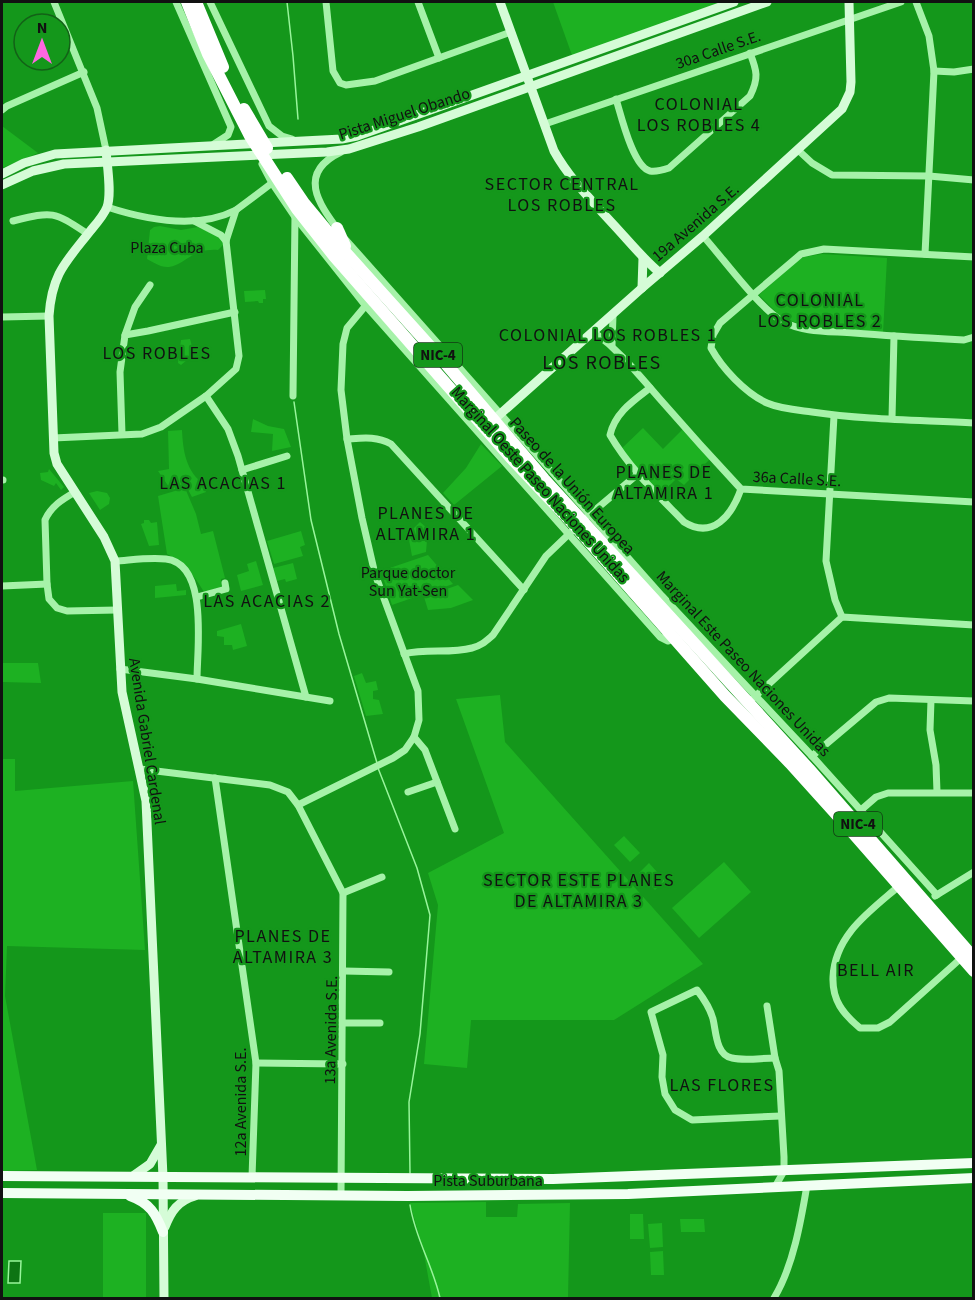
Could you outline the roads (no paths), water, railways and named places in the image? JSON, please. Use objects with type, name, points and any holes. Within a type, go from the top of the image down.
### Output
[{"type":"highway","name":"Paseo de la Unión Europea","points":[[187,2],[208,54],[230,99],[262,150],[364,275],[372,299]]},
{"type":"highway","name":"Paseo de la Unión Europea","points":[[196,2],[229,81],[262,150],[296,213],[331,259],[493,421],[579,524],[679,635],[724,696],[974,958]]},
{"type":"highway","points":[[337,228],[364,275]]},
{"type":"highway","name":"Paseo de la Unión Europea","points":[[679,635],[752,699],[903,883],[943,943],[974,978]]},
{"type":"highway","points":[[903,883],[933,897],[974,945]]},
{"type":"highway","name":"Paseo de la Unión Europea","points":[[923,915],[974,971]]},
{"type":"main road","name":"Pista Suburbana","points":[[2,1176],[552,1179],[974,1162]]},
{"type":"main road","name":"Pista Suburbana","points":[[2,1193],[628,1194],[974,1178]]},
{"type":"main road","points":[[112,1193],[147,1203],[155,1213],[163,1232]]},
{"type":"street","points":[[55,2],[97,108],[106,150],[107,207],[147,218],[194,221],[213,219],[236,210],[272,183]]},
{"type":"street","points":[[176,2],[231,127],[223,140],[210,145]]},
{"type":"street","points":[[210,2],[272,129],[291,139],[352,137]]},
{"type":"street","points":[[326,2],[333,70],[340,83],[353,86],[375,81],[511,32]]},
{"type":"street","points":[[418,2],[439,58]]},
{"type":"street","points":[[500,2],[554,151],[562,165],[580,189],[643,258],[660,273]]},
{"type":"street","name":"Pista Miguel Obando","points":[[2,185],[52,165],[262,150],[352,137],[734,2]]},
{"type":"street","name":"Pista Miguel Obando","points":[[2,174],[24,163],[55,154],[106,150],[210,145],[262,150],[327,152],[349,148],[417,127],[767,2]]},
{"type":"street","name":"19a Avenida S.E.","points":[[493,421],[703,236],[842,109],[850,92],[849,2]]},
{"type":"street","name":"30a Calle S.E.","points":[[545,124],[901,2]]},
{"type":"street","points":[[916,2],[929,36],[934,71],[925,254]]},
{"type":"street","points":[[616,99],[637,160],[649,171],[669,168],[750,96],[757,82],[750,53]]},
{"type":"street","points":[[934,71],[954,72],[974,69]]},
{"type":"street","points":[[2,110],[84,72]]},
{"type":"street","points":[[349,148],[320,169],[315,182],[319,202],[360,256],[424,326],[493,421]]},
{"type":"street","points":[[262,150],[272,183],[296,213],[293,396]]},
{"type":"street","points":[[798,150],[812,163],[832,175],[929,176],[974,180]]},
{"type":"street","name":"Avenida Gabriel Cardenal","points":[[107,207],[65,261],[54,282],[49,316],[53,438],[57,464],[104,537],[115,561],[120,669],[125,710],[140,769],[147,813],[164,1177],[164,1299]]},
{"type":"street","points":[[53,438],[142,434],[161,428],[206,396],[236,369],[239,356],[226,241],[236,210]]},
{"type":"street","points":[[13,221],[41,214],[61,216],[88,234]]},
{"type":"street","points":[[194,221],[221,235],[226,241]]},
{"type":"street","points":[[703,236],[754,295],[781,320],[803,329],[964,340],[974,337]]},
{"type":"street","points":[[974,257],[824,249],[809,251],[801,254],[716,329],[711,348],[744,387],[765,402],[781,408],[834,416],[974,423]]},
{"type":"street","points":[[642,288],[643,258]]},
{"type":"street","points":[[122,434],[120,372],[125,334],[135,307],[150,285]]},
{"type":"street","points":[[140,769],[280,788],[288,792],[298,805],[378,766],[405,750],[414,737],[419,720],[418,691],[375,574],[347,439],[341,390],[343,344],[347,328],[372,299]]},
{"type":"street","name":"Marginal Oeste Paseo Naciones Unidas","points":[[372,299],[579,524],[660,637],[668,641],[679,635]]},
{"type":"street","points":[[125,334],[235,312]]},
{"type":"street","points":[[612,345],[613,315]]},
{"type":"street","points":[[2,318],[49,316]]},
{"type":"street","name":"36a Calle S.E.","points":[[594,332],[633,365],[650,388],[741,489],[974,502]]},
{"type":"street","points":[[892,418],[894,336]]},
{"type":"street","points":[[650,388],[623,410],[613,423],[610,435],[620,452],[684,522],[693,528],[705,529],[715,526],[730,512],[741,489]]},
{"type":"street","points":[[206,396],[228,429],[242,470],[306,697]]},
{"type":"street","points":[[834,416],[826,561],[835,600],[842,617]]},
{"type":"street","points":[[347,439],[371,437],[391,444],[524,590]]},
{"type":"street","points":[[242,470],[287,456]]},
{"type":"street","points":[[404,654],[415,651],[472,649],[482,644],[493,635],[546,556],[579,524],[639,473]]},
{"type":"street","points":[[75,492],[59,501],[45,520],[49,599],[57,608],[67,611],[117,610]]},
{"type":"street","name":"Marginal Este Paseo Naciones Unidas","points":[[579,524],[662,596],[752,699],[812,756],[861,810],[933,897]]},
{"type":"street","points":[[115,561],[166,559],[181,565],[191,578],[196,597],[197,679]]},
{"type":"street","points":[[196,597],[226,589],[225,583]]},
{"type":"street","points":[[2,586],[47,584]]},
{"type":"street","points":[[752,699],[842,617],[974,625]]},
{"type":"street","points":[[120,669],[330,700]]},
{"type":"street","points":[[812,756],[876,702],[889,698],[974,700]]},
{"type":"street","points":[[931,700],[930,730],[936,765],[937,792]]},
{"type":"street","points":[[414,737],[425,750],[455,829]]},
{"type":"street","name":"12a Avenida S.E.","points":[[215,778],[256,1063],[252,1177]]},
{"type":"street","points":[[408,792],[437,782]]},
{"type":"street","points":[[861,810],[876,797],[888,793],[974,793]]},
{"type":"street","name":"13a Avenida S.E.","points":[[298,805],[343,893],[341,1195]]},
{"type":"street","points":[[933,897],[974,872]]},
{"type":"street","points":[[343,893],[382,877]]},
{"type":"street","points":[[903,883],[862,917],[841,944],[834,962],[833,984],[835,999],[843,1012],[860,1028],[878,1028],[890,1022],[959,960]]},
{"type":"street","points":[[344,971],[389,972]]},
{"type":"street","points":[[775,1058],[730,1058],[724,1054],[719,1047],[712,1017],[697,990],[651,1012],[663,1055],[662,1077],[665,1094],[675,1110],[692,1120],[782,1116]]},
{"type":"street","points":[[767,1006],[779,1071],[782,1116],[784,1171],[775,1186]]},
{"type":"street","points":[[343,1023],[380,1023]]},
{"type":"street","points":[[256,1063],[343,1064]]},
{"type":"street","points":[[133,1176],[150,1164],[162,1142]]},
{"type":"street","points":[[774,1299],[781,1287],[800,1224],[803,1185],[784,1171]]},
{"type":"street","points":[[163,1232],[176,1206],[189,1197],[205,1194]]},
{"type":"waterway","points":[[287,2],[298,119]]},
{"type":"waterway","points":[[294,402],[311,520],[339,634],[377,763]]},
{"type":"waterway","points":[[378,768],[417,868],[430,915],[420,1034],[409,1102],[410,1173]]},
{"type":"waterway","points":[[410,1205],[440,1298]]},
{"type":"district","name":"COLONIAL LOS ROBLES 4","points":[[699,114]]},
{"type":"district","name":"SECTOR CENTRAL LOS ROBLES","points":[[562,194]]},
{"type":"district","name":"COLONIAL LOS ROBLES 2","points":[[820,310]]},
{"type":"district","name":"COLONIAL LOS ROBLES 1","points":[[608,335]]},
{"type":"district","name":"LOS ROBLES","points":[[157,353]]},
{"type":"district","name":"LOS ROBLES","points":[[602,362]]},
{"type":"district","name":"PLANES DE ALTAMIRA 1","points":[[664,482]]},
{"type":"district","name":"LAS ACACIAS 1","points":[[223,483]]},
{"type":"district","name":"PLANES DE ALTAMIRA 1","points":[[426,523]]},
{"type":"district","name":"LAS ACACIAS 2","points":[[267,601]]},
{"type":"district","name":"SECTOR ESTE PLANES DE ALTAMIRA 3","points":[[579,890]]},
{"type":"district","name":"PLANES DE ALTAMIRA 3","points":[[283,946]]},
{"type":"district","name":"BELL AIR","points":[[876,970]]},
{"type":"district","name":"LAS FLORES","points":[[722,1085]]},
{"type":"park label","name":"Plaza Cuba","points":[[167,247]]},
{"type":"park label","name":"Parque doctor Sun Yat-Sen","points":[[408,581]]}]
